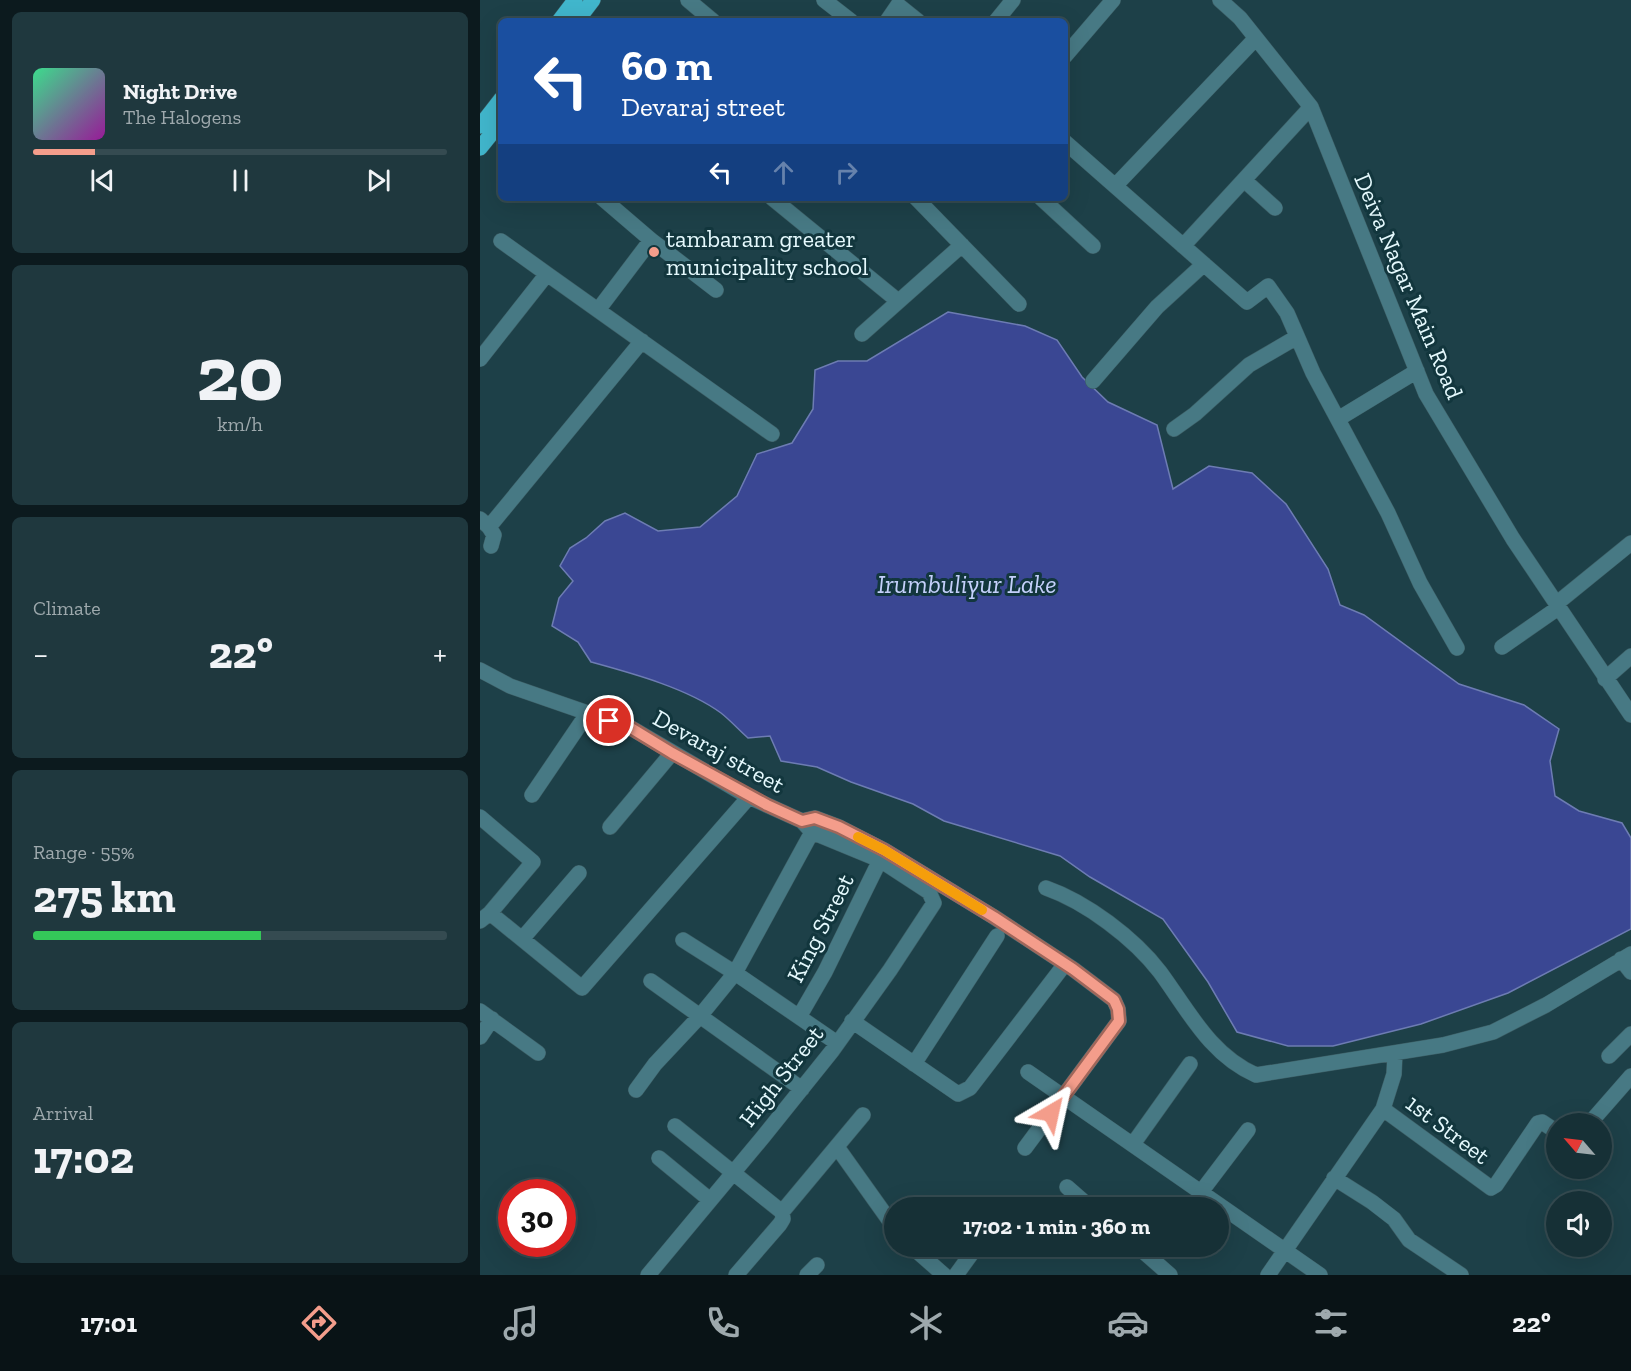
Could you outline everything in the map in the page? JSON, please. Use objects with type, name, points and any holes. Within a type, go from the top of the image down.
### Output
[{"type":"main road","points":[[561,18],[575,0]]},
{"type":"main road","points":[[579,18],[593,0]]},
{"type":"main road","points":[[480,126],[498,103]]},
{"type":"main road","points":[[480,148],[498,126]]},
{"type":"street","points":[[688,0],[709,18]]},
{"type":"street","points":[[824,0],[847,18]]},
{"type":"street","points":[[998,18],[1013,0]]},
{"type":"street","points":[[1068,52],[1113,0]]},
{"type":"street","name":"Deiva Nagar Main Road","points":[[1220,0],[1240,18],[1311,107],[1431,403],[1513,539],[1631,715]]},
{"type":"street","points":[[889,18],[901,3],[915,18]]},
{"type":"street","points":[[1115,186],[1256,38]]},
{"type":"street","points":[[1183,246],[1311,107]]},
{"type":"street","points":[[1068,145],[1247,302],[1268,286],[1287,313],[1313,373],[1388,513],[1420,583],[1457,648]]},
{"type":"street","points":[[1244,180],[1275,208]]},
{"type":"street","points":[[606,201],[651,240],[716,290]]},
{"type":"street","points":[[776,201],[898,301]]},
{"type":"street","points":[[919,201],[1019,304]]},
{"type":"street","points":[[1044,201],[1093,246]]},
{"type":"street","points":[[598,310],[651,240]]},
{"type":"street","points":[[501,241],[772,434]]},
{"type":"street","points":[[862,334],[962,245]]},
{"type":"street","points":[[1093,381],[1157,307],[1204,264]]},
{"type":"street","points":[[480,359],[547,274]]},
{"type":"street","points":[[1174,429],[1195,414],[1249,365],[1297,337]]},
{"type":"street","points":[[491,546],[494,535],[485,523],[642,341]]},
{"type":"street","points":[[1338,419],[1417,371]]},
{"type":"street","points":[[1502,647],[1557,606],[1631,543]]},
{"type":"street","points":[[1605,678],[1631,656]]},
{"type":"street","name":"Devaraj street","points":[[480,670],[510,686],[631,728],[749,797],[880,860],[932,896]]},
{"type":"street","points":[[532,795],[587,714]]},
{"type":"street","points":[[610,826],[672,753]]},
{"type":"street","points":[[483,825],[533,862],[485,917],[522,939],[582,988],[749,797]]},
{"type":"street","name":"Devaraj street","points":[[807,826],[815,818],[839,827],[884,850],[994,917],[1114,1000],[1118,1009],[1119,1021],[1025,1148]]},
{"type":"street","points":[[636,1090],[655,1064],[700,1016],[735,973],[807,826]]},
{"type":"street","name":"King Street","points":[[799,1017],[825,972],[880,860]]},
{"type":"street","points":[[522,939],[579,873]]},
{"type":"street","points":[[1046,888],[1114,925],[1143,951],[1211,1044],[1256,1075],[1443,1045],[1493,1032],[1546,1005],[1626,957],[1631,972]]},
{"type":"street","name":"High Street","points":[[648,1275],[802,1089],[837,1043],[932,909],[934,903],[932,896]]},
{"type":"street","points":[[914,1064],[997,936]]},
{"type":"street","points":[[683,940],[837,1043]]},
{"type":"street","points":[[852,1021],[958,1094],[970,1088],[1065,964]]},
{"type":"street","points":[[651,981],[802,1089]]},
{"type":"street","points":[[480,1037],[486,1015],[538,1053]]},
{"type":"street","points":[[1609,1056],[1631,1034]]},
{"type":"street","points":[[1268,1275],[1383,1109],[1394,1074],[1395,1053]]},
{"type":"street","points":[[1133,1144],[1190,1064]]},
{"type":"street","points":[[1028,1072],[1320,1275]]},
{"type":"street","points":[[1599,1113],[1631,1076]]},
{"type":"street","name":"1st Street","points":[[1383,1109],[1491,1188],[1496,1185],[1538,1123],[1546,1125]]},
{"type":"street","points":[[782,1212],[863,1115]]},
{"type":"street","points":[[675,1126],[782,1212],[783,1219],[780,1224],[740,1273]]},
{"type":"street","points":[[1202,1192],[1248,1130]]},
{"type":"street","points":[[837,1147],[884,1213]]},
{"type":"street","points":[[659,1158],[710,1200]]},
{"type":"street","points":[[1334,1178],[1394,1219],[1409,1240],[1461,1275]]},
{"type":"street","points":[[1067,1187],[1078,1197]]},
{"type":"street","points":[[924,1257],[944,1275]]},
{"type":"street","points":[[956,1275],[969,1257]]},
{"type":"street","points":[[1150,1257],[1170,1275]]},
{"type":"water","name":"Irumbuliyur Lake","points":[[948,312],[1025,326],[1057,340],[1082,377],[1108,402],[1157,425],[1173,489],[1209,466],[1252,473],[1286,504],[1328,569],[1340,605],[1364,615],[1459,684],[1524,705],[1559,729],[1550,761],[1555,796],[1579,811],[1622,823],[1631,838],[1631,929],[1508,993],[1421,1024],[1333,1046],[1288,1046],[1237,1032],[1208,982],[1163,919],[1090,877],[1060,856],[944,821],[913,804],[817,767],[781,761],[770,736],[748,738],[721,713],[692,696],[658,682],[591,662],[578,642],[552,626],[559,598],[573,581],[560,566],[570,548],[586,538],[605,521],[625,513],[658,531],[700,527],[737,496],[757,454],[792,443],[813,409],[815,370],[838,361],[867,361]]},
{"type":"slow traffic","points":[[858,837],[884,850],[982,910]]},
{"type":"place","name":"tambaram greater municipality school","points":[[654,252]]},
{"type":"route","points":[[609,721],[631,728],[749,797],[802,821],[815,818],[839,827],[884,850],[994,917],[1073,969],[1114,1000],[1118,1009],[1119,1021],[1051,1113]]}]
